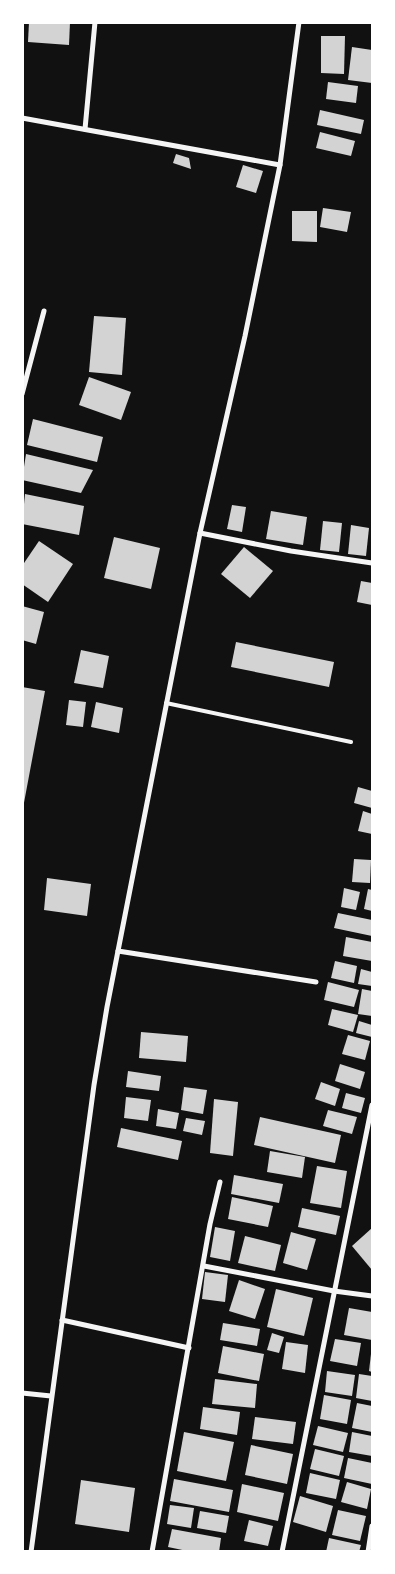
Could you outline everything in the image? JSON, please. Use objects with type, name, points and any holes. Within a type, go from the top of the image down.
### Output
[{"type":"street","points":[[85,129],[95,22]]},
{"type":"street","points":[[31,1552],[94,1085],[118,952],[200,533],[246,336],[280,165],[299,22]]},
{"type":"street","points":[[22,118],[280,165]]},
{"type":"street","points":[[22,394],[44,311]]},
{"type":"street","points":[[200,533],[291,551],[372,563]]},
{"type":"street","points":[[118,952],[316,982]]},
{"type":"street","points":[[282,1552],[372,1104]]},
{"type":"street","points":[[152,1552],[220,1182]]},
{"type":"street","points":[[204,1266],[334,1292],[372,1296]]},
{"type":"street","points":[[62,1320],[189,1348]]},
{"type":"street","points":[[22,1393],[51,1396]]},
{"type":"street","points":[[368,1552],[372,1526]]},
{"type":"lane","points":[[166,703],[351,742]]},
{"type":"building","points":[[29,22],[70,22],[69,45],[28,42]]},
{"type":"building","points":[[321,36],[345,36],[344,74],[321,73]]},
{"type":"building","points":[[352,47],[372,50],[372,83],[348,80]]},
{"type":"building","points":[[328,82],[358,86],[356,103],[326,99]]},
{"type":"building","points":[[320,110],[364,120],[361,134],[317,125]]},
{"type":"building","points":[[320,132],[355,141],[351,156],[316,148]]},
{"type":"building","points":[[176,154],[189,158],[191,169],[173,163]]},
{"type":"building","points":[[243,165],[263,171],[256,193],[236,187]]},
{"type":"building","points":[[323,208],[351,212],[347,232],[320,227]]},
{"type":"building","points":[[292,211],[317,211],[317,242],[292,241]]},
{"type":"building","points":[[94,316],[126,318],[122,375],[89,372]]},
{"type":"building","points":[[89,377],[131,392],[121,420],[79,405]]},
{"type":"building","points":[[33,419],[103,437],[97,462],[27,445]]},
{"type":"building","points":[[26,454],[93,470],[81,493],[22,480]]},
{"type":"building","points":[[25,494],[84,506],[79,535],[22,524]]},
{"type":"building","points":[[232,505],[246,507],[242,532],[227,529]]},
{"type":"building","points":[[271,511],[307,517],[303,545],[266,539]]},
{"type":"building","points":[[323,521],[342,523],[339,552],[320,550]]},
{"type":"building","points":[[351,525],[369,528],[366,556],[348,554]]},
{"type":"building","points":[[114,537],[160,548],[151,589],[104,578]]},
{"type":"building","points":[[39,541],[73,564],[48,602],[22,584],[22,566]]},
{"type":"building","points":[[244,547],[273,571],[250,598],[221,574]]},
{"type":"building","points":[[361,581],[372,583],[372,605],[357,602]]},
{"type":"building","points":[[22,606],[44,612],[36,644],[22,640]]},
{"type":"building","points":[[236,642],[334,662],[329,687],[231,667]]},
{"type":"building","points":[[81,650],[109,656],[103,688],[74,683]]},
{"type":"building","points":[[22,687],[45,691],[23,808],[22,808]]},
{"type":"building","points":[[69,700],[86,702],[83,727],[66,725]]},
{"type":"building","points":[[96,702],[123,708],[119,733],[91,727]]},
{"type":"building","points":[[358,787],[372,791],[372,808],[354,803]]},
{"type":"building","points":[[363,811],[372,814],[372,834],[358,831]]},
{"type":"building","points":[[354,859],[371,860],[370,883],[352,882]]},
{"type":"building","points":[[47,878],[91,884],[87,916],[44,910]]},
{"type":"building","points":[[344,888],[360,892],[356,910],[341,907]]},
{"type":"building","points":[[368,889],[372,890],[372,911],[364,909]]},
{"type":"building","points":[[338,913],[372,920],[372,936],[334,928]]},
{"type":"building","points":[[346,937],[372,942],[372,961],[343,956]]},
{"type":"building","points":[[335,961],[357,966],[354,983],[331,978]]},
{"type":"building","points":[[361,969],[372,972],[372,986],[358,984]]},
{"type":"building","points":[[328,982],[359,990],[354,1007],[324,1000]]},
{"type":"building","points":[[362,989],[372,991],[372,1016],[358,1014]]},
{"type":"building","points":[[332,1009],[358,1015],[353,1032],[328,1025]]},
{"type":"building","points":[[359,1021],[372,1025],[372,1037],[356,1033]]},
{"type":"building","points":[[141,1032],[188,1036],[186,1062],[139,1058]]},
{"type":"building","points":[[348,1035],[370,1041],[365,1060],[342,1054]]},
{"type":"building","points":[[340,1064],[365,1072],[360,1089],[335,1081]]},
{"type":"building","points":[[128,1071],[161,1076],[159,1091],[126,1087]]},
{"type":"building","points":[[321,1082],[340,1089],[335,1106],[315,1099]]},
{"type":"building","points":[[184,1087],[207,1090],[203,1114],[181,1110]]},
{"type":"building","points":[[346,1093],[365,1098],[361,1113],[342,1108]]},
{"type":"building","points":[[126,1097],[151,1100],[148,1121],[124,1118]]},
{"type":"building","points":[[214,1099],[238,1102],[233,1156],[210,1153]]},
{"type":"building","points":[[158,1109],[179,1113],[176,1129],[156,1126]]},
{"type":"building","points":[[328,1110],[357,1117],[352,1134],[323,1126]]},
{"type":"building","points":[[260,1117],[341,1135],[335,1163],[254,1145]]},
{"type":"building","points":[[186,1118],[205,1121],[202,1135],[183,1131]]},
{"type":"building","points":[[121,1128],[182,1141],[178,1160],[117,1147]]},
{"type":"building","points":[[270,1151],[305,1157],[302,1178],[267,1172]]},
{"type":"building","points":[[317,1166],[347,1171],[341,1208],[310,1203]]},
{"type":"building","points":[[234,1175],[283,1184],[279,1203],[231,1194]]},
{"type":"building","points":[[232,1197],[273,1206],[268,1227],[228,1219]]},
{"type":"building","points":[[302,1208],[340,1216],[336,1235],[298,1227]]},
{"type":"building","points":[[215,1227],[235,1231],[230,1261],[210,1257]]},
{"type":"building","points":[[372,1228],[372,1270],[352,1246]]},
{"type":"building","points":[[291,1232],[316,1239],[307,1270],[283,1263]]},
{"type":"building","points":[[245,1236],[281,1245],[275,1271],[238,1263]]},
{"type":"building","points":[[205,1272],[228,1275],[225,1302],[202,1299]]},
{"type":"building","points":[[239,1280],[265,1289],[255,1319],[229,1311]]},
{"type":"building","points":[[276,1289],[313,1298],[304,1336],[267,1327]]},
{"type":"building","points":[[349,1308],[372,1312],[372,1340],[344,1335]]},
{"type":"building","points":[[223,1323],[260,1329],[257,1346],[220,1340]]},
{"type":"building","points":[[272,1333],[284,1337],[279,1353],[267,1350]]},
{"type":"building","points":[[335,1339],[361,1343],[357,1366],[330,1361]]},
{"type":"building","points":[[286,1342],[308,1345],[305,1373],[282,1369]]},
{"type":"building","points":[[223,1346],[264,1354],[259,1381],[218,1373]]},
{"type":"building","points":[[372,1354],[372,1372],[369,1371]]},
{"type":"building","points":[[327,1371],[355,1375],[352,1396],[325,1392]]},
{"type":"building","points":[[359,1374],[372,1376],[372,1401],[356,1398]]},
{"type":"building","points":[[215,1379],[257,1384],[255,1408],[212,1404]]},
{"type":"building","points":[[324,1395],[351,1400],[347,1424],[320,1419]]},
{"type":"building","points":[[357,1403],[372,1406],[372,1432],[352,1428]]},
{"type":"building","points":[[203,1407],[240,1412],[237,1435],[200,1429]]},
{"type":"building","points":[[255,1417],[296,1422],[293,1444],[252,1439]]},
{"type":"building","points":[[318,1426],[348,1433],[343,1452],[313,1445]]},
{"type":"building","points":[[184,1432],[234,1442],[226,1481],[177,1471]]},
{"type":"building","points":[[352,1432],[372,1436],[372,1456],[349,1452]]},
{"type":"building","points":[[251,1445],[293,1454],[287,1484],[245,1475]]},
{"type":"building","points":[[315,1449],[344,1456],[339,1476],[310,1469]]},
{"type":"building","points":[[348,1458],[372,1463],[372,1484],[344,1478]]},
{"type":"building","points":[[310,1473],[340,1480],[336,1499],[306,1493]]},
{"type":"building","points":[[174,1479],[233,1490],[229,1512],[170,1501]]},
{"type":"building","points":[[81,1480],[135,1488],[129,1532],[75,1524]]},
{"type":"building","points":[[347,1482],[371,1489],[367,1509],[341,1502]]},
{"type":"building","points":[[242,1484],[284,1493],[278,1521],[237,1512]]},
{"type":"building","points":[[300,1496],[333,1506],[326,1532],[293,1522]]},
{"type":"building","points":[[170,1505],[194,1508],[191,1528],[167,1524]]},
{"type":"building","points":[[338,1510],[366,1516],[360,1541],[332,1535]]},
{"type":"building","points":[[200,1511],[229,1516],[226,1533],[197,1528]]},
{"type":"building","points":[[249,1520],[273,1526],[268,1546],[244,1541]]},
{"type":"building","points":[[172,1529],[221,1538],[219,1552],[192,1552],[168,1547]]},
{"type":"building","points":[[329,1538],[361,1545],[359,1552],[326,1552]]}]
